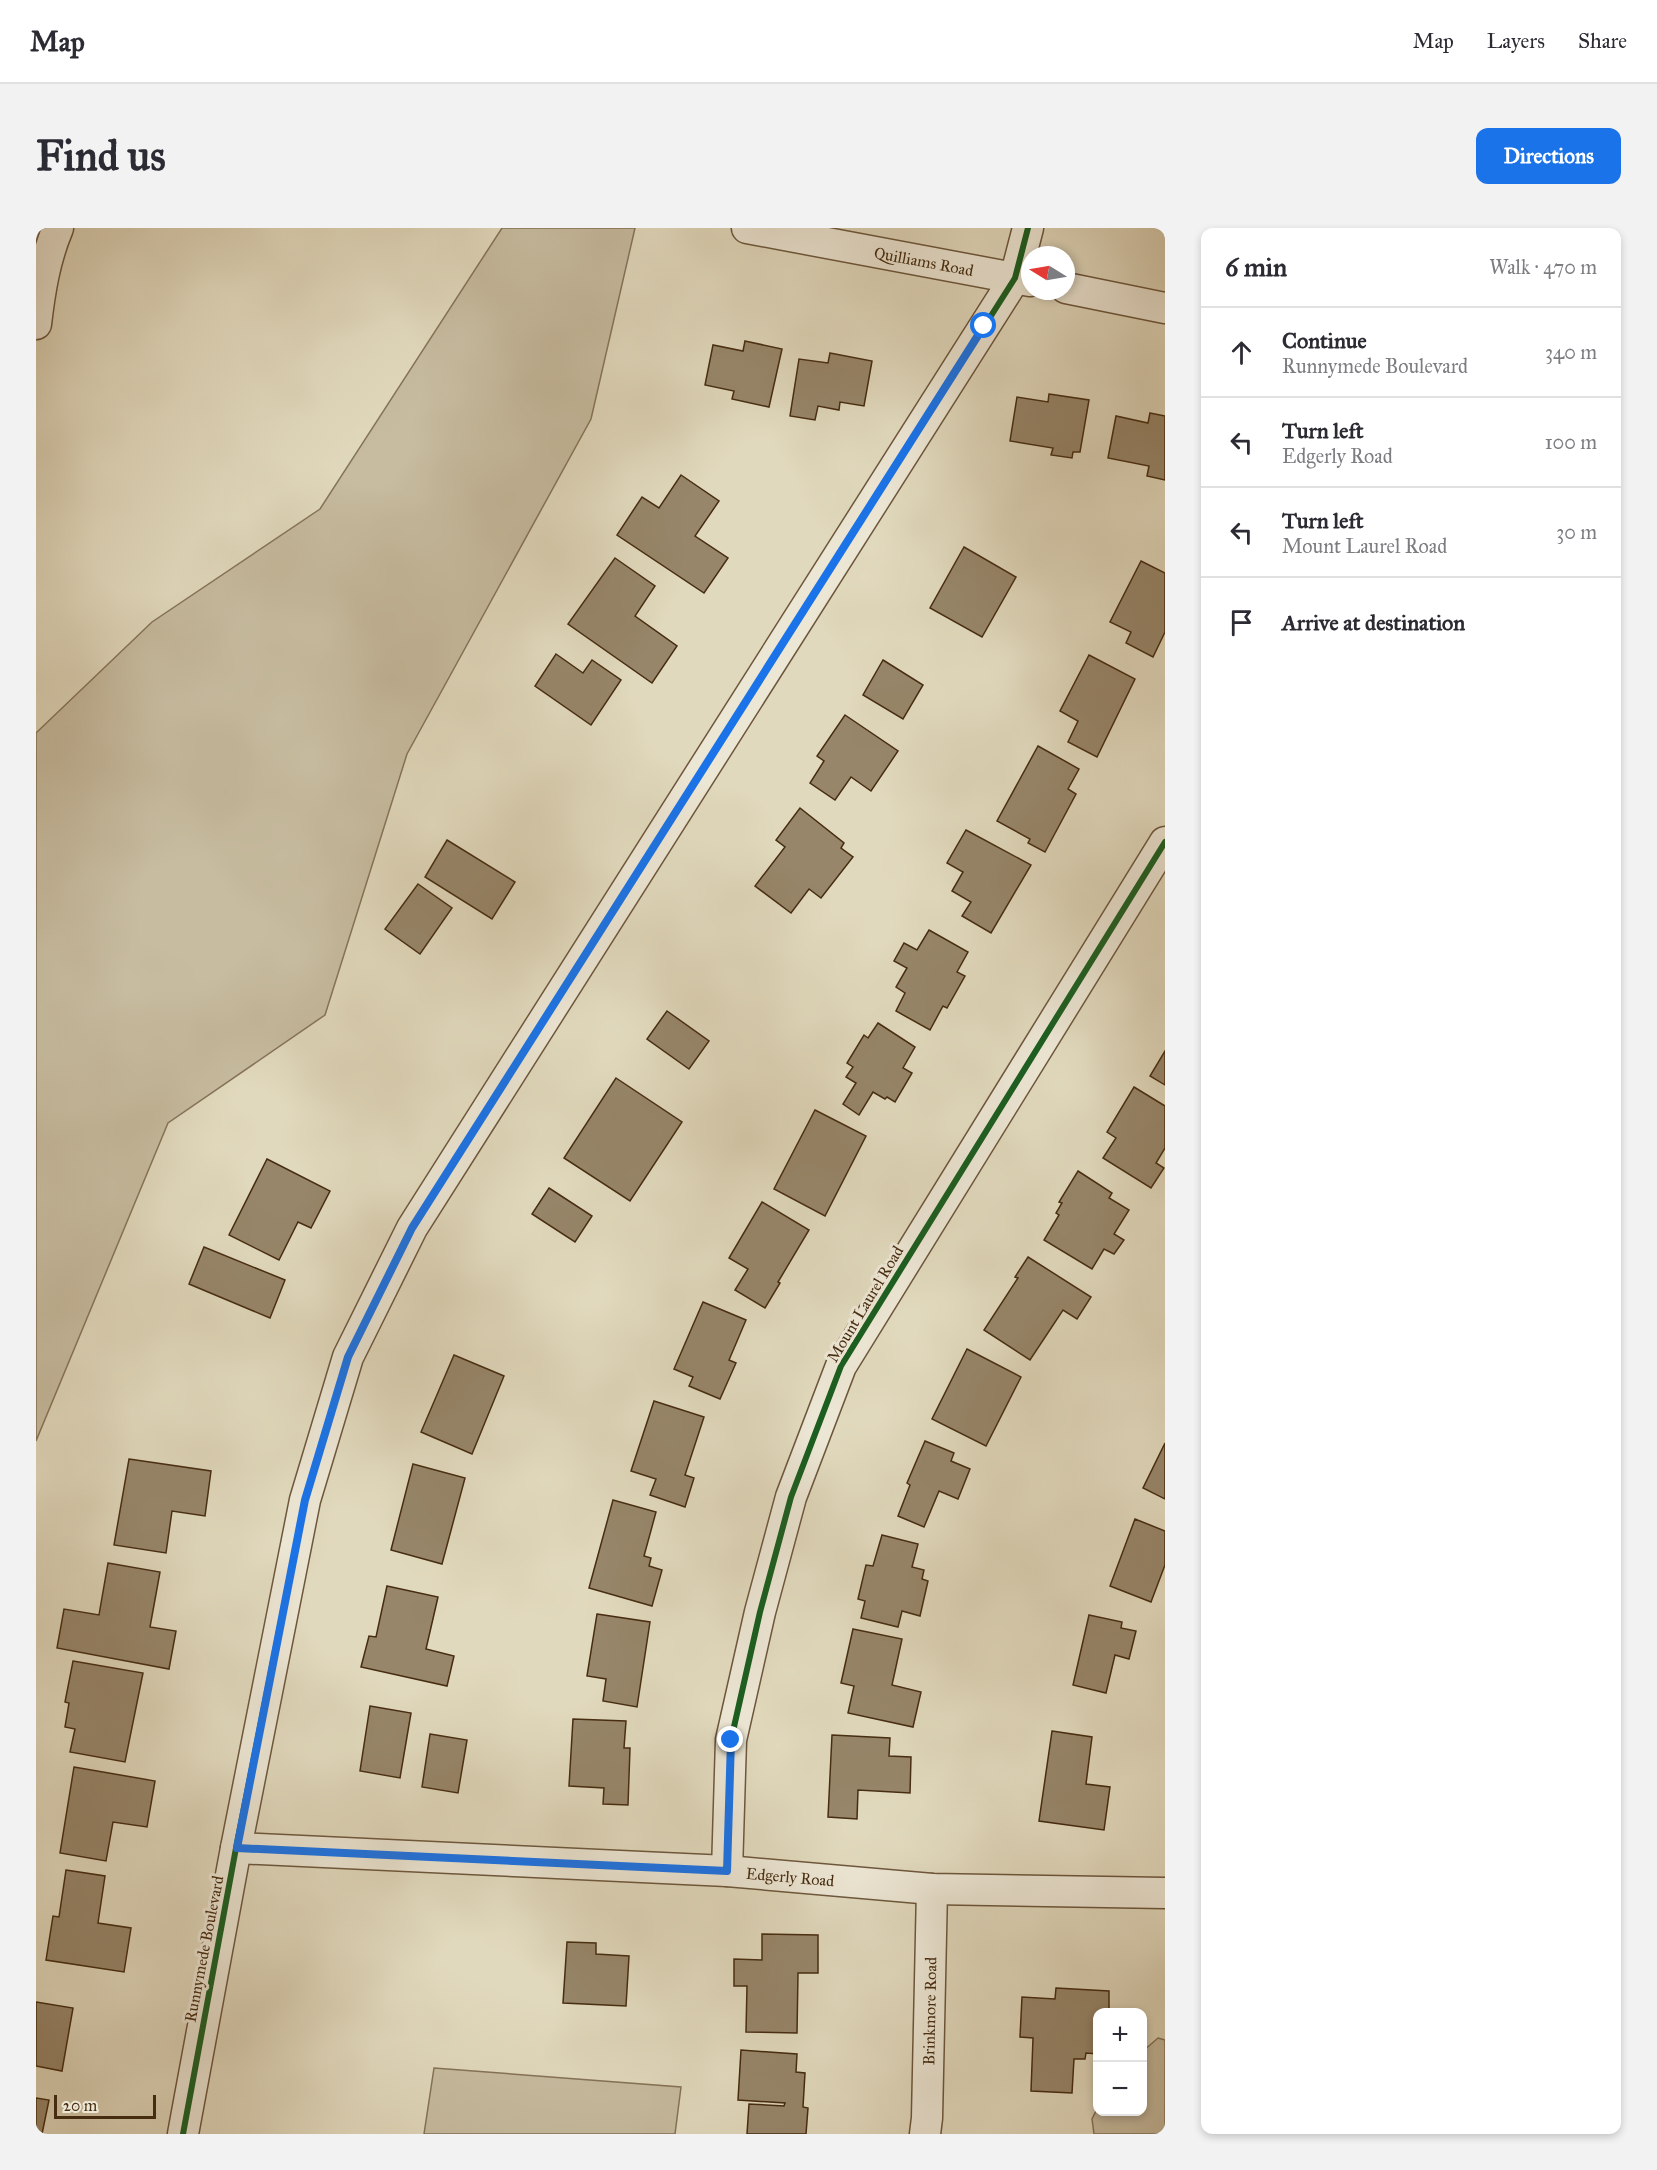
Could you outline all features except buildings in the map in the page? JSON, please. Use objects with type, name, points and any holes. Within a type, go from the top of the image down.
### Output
[{"type":"street","points":[[36,324],[38,283],[58,228]]},
{"type":"street","name":"Quilliams Road","points":[[747,228],[1021,279]]},
{"type":"street","name":"Runnymede Boulevard","points":[[1026,246],[1028,228]]},
{"type":"street","name":"Runnymede Boulevard","points":[[183,2134],[305,1500],[348,1357],[412,1228],[1021,281]]},
{"type":"street","points":[[1075,290],[1165,308]]},
{"type":"street","name":"Mount Laurel Road","points":[[727,1871],[731,1740],[760,1611],[791,1497],[841,1366],[1165,842]]},
{"type":"street","name":"Edgerly Road","points":[[237,1848],[727,1871],[932,1889],[1165,1893]]},
{"type":"street","name":"Brinkmore Road","points":[[925,2134],[932,1889]]},
{"type":"shaded area","points":[[502,228],[635,228],[591,419],[407,754],[325,1015],[168,1123],[36,1441],[36,733],[152,622],[320,509]]},
{"type":"shaded area","points":[[1158,2038],[1165,2040],[1165,2134],[1094,2134],[1094,2116],[1147,2116],[1147,2048]]},
{"type":"shaded area","points":[[434,2068],[681,2087],[675,2134],[424,2134]]},
{"type":"cycle path","points":[[183,2134],[236,1848],[305,1500],[348,1357],[412,1228],[1015,278],[1028,228]]},
{"type":"cycle path","points":[[727,1871],[731,1740],[760,1612],[791,1497],[841,1366],[1165,842]]},
{"type":"route","points":[[731,1740],[727,1871],[237,1848],[305,1500],[348,1357],[412,1228],[984,326]]}]
